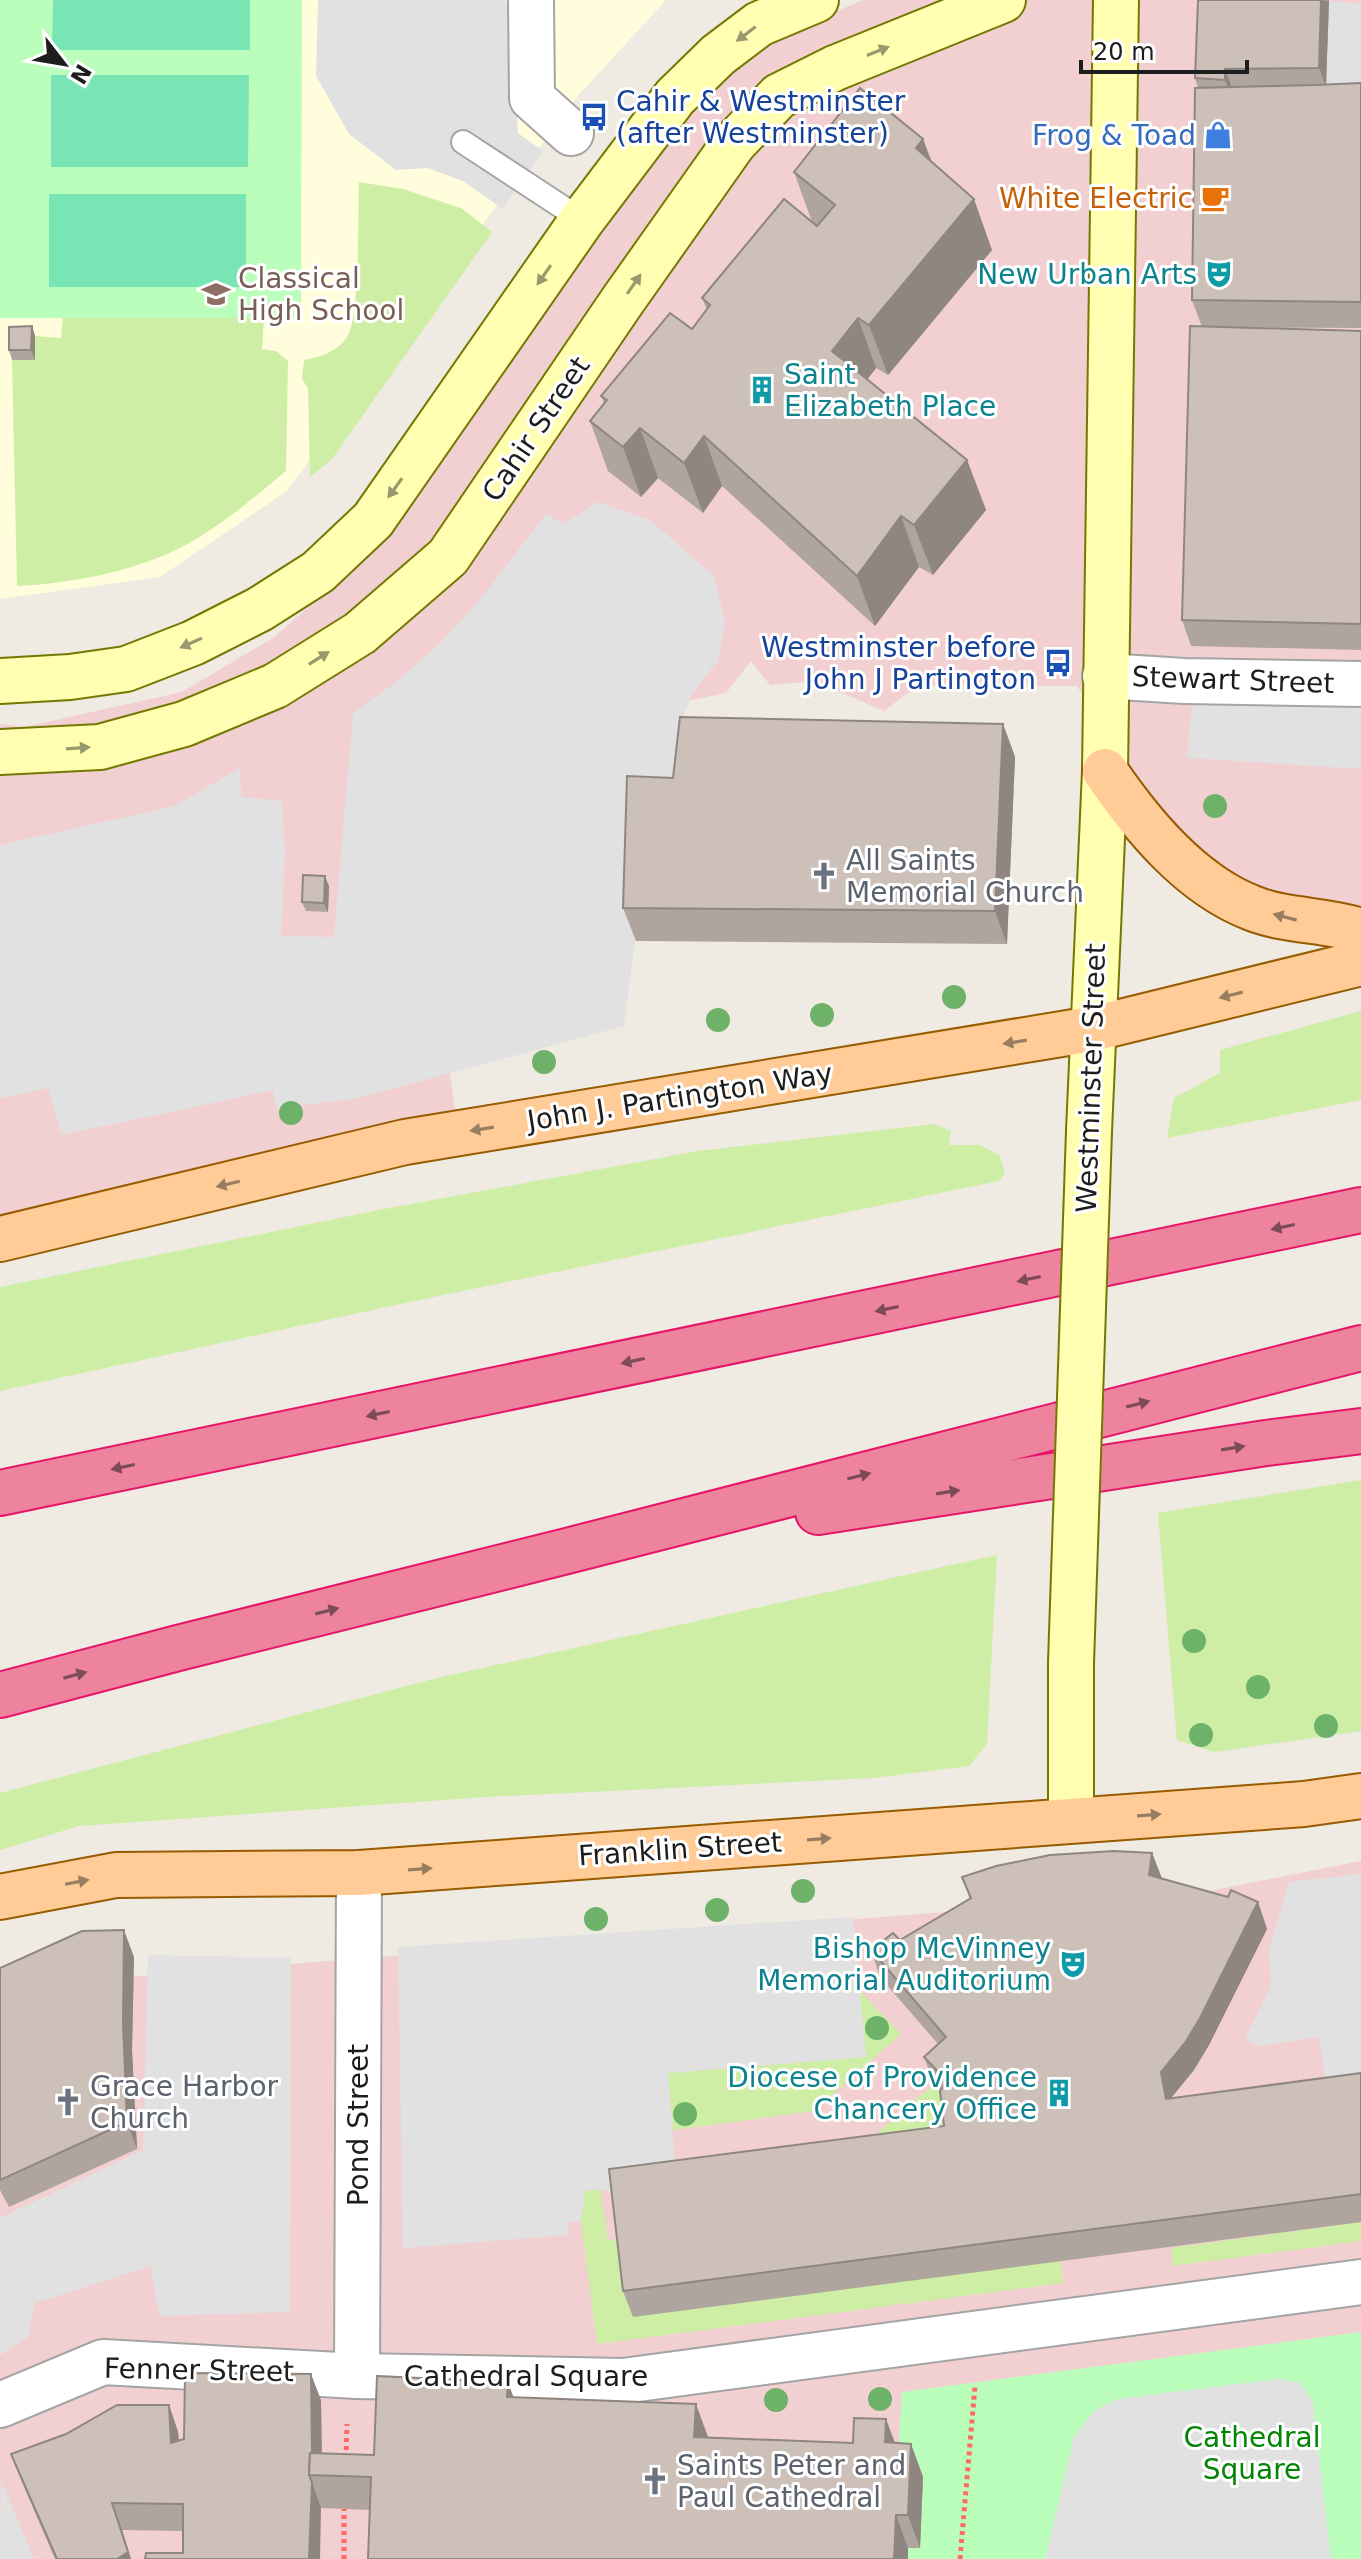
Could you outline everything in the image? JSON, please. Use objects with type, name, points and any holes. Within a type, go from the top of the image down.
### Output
[{"type":"highway","points":[[0,1493],[1361,1210]]},
{"type":"highway","points":[[0,1695],[1361,1348]]},
{"type":"highway","points":[[567,1551],[1361,1431]]},
{"type":"main road","points":[[1105,771],[1132,811],[1163,847],[1216,888],[1252,908],[1299,921],[1344,925],[1361,931]]},
{"type":"main road","name":"John J. Partington Way","points":[[0,1239],[405,1142],[1092,1029],[1361,963]]},
{"type":"main road","name":"Franklin Street","points":[[0,1897],[116,1875],[359,1873],[1304,1804],[1361,1796]]},
{"type":"street","points":[[531,0],[532,98],[571,133]]},
{"type":"street","points":[[0,681],[70,677],[126,669],[193,643],[260,609],[318,572],[373,520],[582,220],[675,97],[718,55],[759,24],[816,0]]},
{"type":"street","name":"Cahir Street","points":[[0,752],[100,747],[184,724],[275,686],[360,633],[448,557],[734,143],[779,96],[835,68],[1003,0]]},
{"type":"street","name":"Westminster Street","points":[[1071,1820],[1071,1663],[1092,1029],[1105,771],[1116,0]]},
{"type":"street","name":"Stewart Street","points":[[1105,676],[1184,681],[1361,684]]},
{"type":"street","name":"Pond Street","points":[[352,2395],[359,1873]]},
{"type":"street","name":"Cathedral Square","points":[[352,2395],[623,2381],[1361,2282]]},
{"type":"street","name":"Fenner Street","points":[[0,2405],[103,2362],[352,2395]]},
{"type":"lane","points":[[463,142],[582,220]]},
{"type":"path","points":[[960,2559],[975,2380]]},
{"type":"path","points":[[346,2472],[352,2395]]},
{"type":"path","points":[[344,2509],[344,2559]]},
{"type":"shaded area","name":"Classical High School","points":[[0,0],[666,0],[576,98],[287,491],[160,577],[0,599]]},
{"type":"shaded area","points":[[318,0],[506,0],[513,50],[518,133],[543,151],[503,209],[463,181],[427,168],[396,170],[349,134],[316,76]]},
{"type":"shaded area","points":[[863,0],[1361,0],[1361,935],[1215,880],[1093,736],[1084,697],[1077,686],[917,686],[884,711],[815,681],[770,685],[751,661],[726,693],[446,752],[437,993],[458,1127],[0,1232],[0,724],[24,727],[182,692],[273,638],[342,578],[411,497],[696,104],[761,44]]},
{"type":"shaded area","points":[[1329,1],[1361,4],[1361,110],[1325,112]]},
{"type":"shaded area","points":[[597,502],[650,520],[714,576],[725,622],[718,660],[692,695],[681,722],[676,811],[635,941],[624,1026],[358,1098],[276,1109],[273,1090],[62,1135],[48,1088],[0,1098],[0,845],[175,806],[240,768],[241,797],[282,801],[285,851],[281,936],[334,937],[353,713],[398,681],[440,643],[479,601],[546,514],[564,524]]},
{"type":"shaded area","points":[[1192,701],[1361,705],[1361,769],[1187,758]]},
{"type":"shaded area","points":[[1361,1861],[1361,2559],[0,2559],[0,1987],[1209,1891]]},
{"type":"shaded area","points":[[1361,1874],[1361,2101],[1329,2105],[1319,2037],[1260,2046],[1245,2039],[1271,1986],[1269,1950],[1289,1882]]},
{"type":"shaded area","points":[[853,1917],[866,2057],[668,2073],[677,2188],[619,2195],[600,2189],[585,2191],[581,2221],[567,2223],[569,2235],[403,2248],[398,1947]]},
{"type":"shaded area","points":[[148,1955],[291,1958],[290,2312],[159,2316],[151,2266],[35,2303],[28,2337],[0,2355],[0,2218],[143,2150]]},
{"type":"shaded area","name":"Cathedral Square","points":[[1278,2379],[1298,2382],[1313,2403],[1331,2559],[1045,2559],[1074,2437],[1094,2411],[1117,2399]]},
{"type":"shaded area","points":[[1,2481],[34,2559],[0,2559]]},
{"type":"green space","points":[[0,0],[302,0],[301,318],[0,318]]},
{"type":"green space","points":[[53,0],[250,0],[250,50],[52,50]]},
{"type":"green space","points":[[51,75],[249,75],[248,167],[51,167]]},
{"type":"green space","points":[[359,182],[403,189],[461,208],[492,232],[332,459],[310,477],[308,388],[302,379],[304,360],[333,350],[347,337],[351,327],[356,288]]},
{"type":"green space","points":[[49,194],[246,194],[246,287],[49,287]]},
{"type":"green space","points":[[63,317],[264,318],[262,349],[276,351],[288,361],[286,471],[208,532],[155,559],[86,578],[17,586],[12,360],[35,360],[35,336],[61,338]]},
{"type":"green space","points":[[1361,1011],[1361,1100],[1167,1138],[1174,1098],[1220,1073],[1220,1050]]},
{"type":"green space","points":[[934,1124],[951,1131],[949,1145],[980,1145],[1000,1156],[1005,1173],[999,1181],[414,1301],[0,1391],[0,1287],[379,1210],[698,1151]]},
{"type":"green space","points":[[1361,1480],[1361,1731],[1214,1752],[1177,1740],[1158,1513]]},
{"type":"green space","points":[[997,1555],[987,1744],[969,1766],[874,1778],[486,1797],[79,1826],[0,1850],[0,1793],[437,1678]]},
{"type":"green space","points":[[859,1990],[901,2034],[814,2111],[673,2130],[668,2073],[866,2057]]},
{"type":"green space","points":[[934,2084],[957,2108],[954,2152],[858,2150]]},
{"type":"green space","points":[[600,2189],[608,2240],[624,2238],[1060,2260],[1063,2283],[597,2344],[581,2221],[585,2191]]},
{"type":"green space","points":[[1361,2222],[1361,2241],[1173,2266],[1171,2248]]},
{"type":"green space","name":"Cathedral Square","points":[[1361,2332],[1361,2559],[908,2559],[908,2548],[920,2548],[897,2475],[902,2392]]},
{"type":"building","points":[[1198,0],[1321,0],[1319,68],[1225,69],[1225,80],[1195,78]]},
{"type":"building","points":[[1361,83],[1361,302],[1192,300],[1195,88]]},
{"type":"building","name":"Saint Elizabeth Place","points":[[860,88],[923,139],[916,148],[974,199],[869,325],[858,318],[832,351],[967,460],[914,525],[901,516],[857,576],[704,436],[684,463],[640,428],[623,447],[590,421],[607,400],[601,396],[670,313],[692,329],[710,305],[702,298],[784,199],[817,226],[835,205],[794,172]]},
{"type":"building","points":[[32,326],[31,350],[9,350],[9,327]]},
{"type":"building","points":[[1190,326],[1361,331],[1361,624],[1182,620]]},
{"type":"building","name":"All Saints Memorial Church","points":[[680,717],[1003,724],[995,911],[623,908],[627,776],[673,778]]},
{"type":"building","points":[[303,875],[325,876],[324,903],[302,902]]},
{"type":"building","name":"Diocese of Providence Chancery Office","points":[[1114,1851],[1152,1853],[1149,1875],[1228,1897],[1231,1890],[1258,1902],[1200,2018],[1185,2043],[1161,2072],[1166,2099],[1361,2073],[1361,2194],[623,2291],[609,2169],[944,2126],[940,2091],[947,2081],[924,2057],[946,2037],[871,1950],[893,1933],[900,1940],[971,1898],[962,1877],[996,1866],[1050,1855]]},
{"type":"building","name":"Grace Harbor Church","points":[[124,1930],[123,2023],[127,2122],[0,2180],[0,1968],[82,1931]]},
{"type":"building","points":[[185,2373],[311,2374],[309,2559],[145,2559],[146,2553],[183,2553],[183,2504],[112,2503],[128,2552],[117,2559],[57,2559],[11,2454],[66,2434],[117,2405],[169,2405],[171,2443],[184,2439]]},
{"type":"building","name":"Saints Peter and Paul Cathedral","points":[[377,2376],[508,2382],[507,2397],[696,2404],[694,2437],[853,2443],[854,2418],[886,2419],[885,2442],[911,2444],[908,2515],[896,2515],[894,2559],[368,2559],[371,2477],[309,2475],[310,2453],[374,2455]]},
{"type":"place","name":"Cahir & Westminster (after Westminster)","points":[[594,117]]},
{"type":"place","name":"Frog & Toad","points":[[1218,135]]},
{"type":"place","name":"White Electric","points":[[1215,198]]},
{"type":"place","name":"New Urban Arts","points":[[1219,274]]},
{"type":"place","name":"Classical High School","points":[[216,294]]},
{"type":"place","name":"Saint Elizabeth Place","points":[[762,390]]},
{"type":"place","name":"Westminster before John J Partington","points":[[1058,663]]},
{"type":"place","name":"All Saints Memorial Church","points":[[824,876]]},
{"type":"place","name":"Bishop McVinney Memorial Auditorium","points":[[1073,1964]]},
{"type":"place","name":"Diocese of Providence Chancery Office","points":[[1059,2093]]},
{"type":"place","name":"Grace Harbor Church","points":[[68,2102]]},
{"type":"place","name":"Saints Peter and Paul Cathedral","points":[[655,2481]]}]
